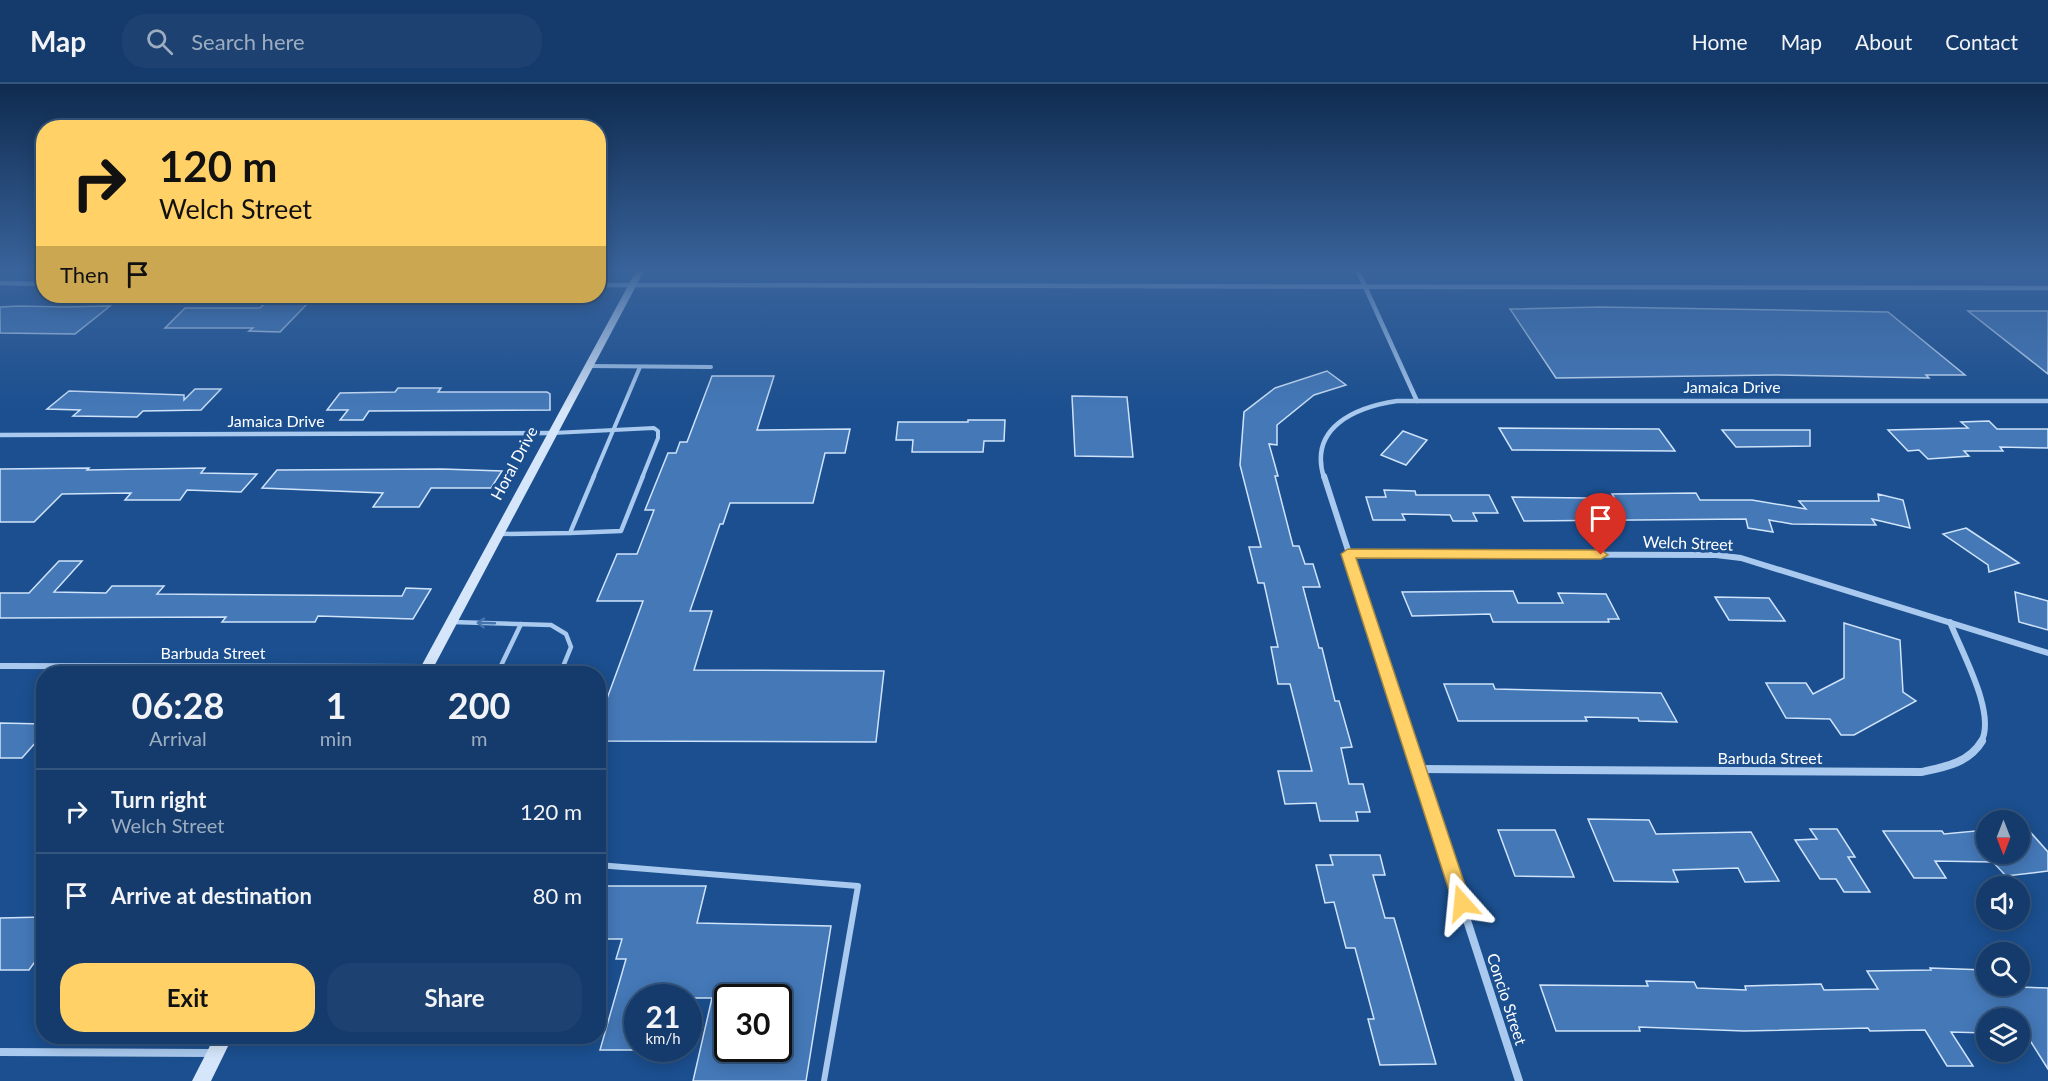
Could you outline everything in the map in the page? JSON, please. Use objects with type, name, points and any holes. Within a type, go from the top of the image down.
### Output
[{"type":"street","name":"Horal Drive","points":[[426,666],[615,318]]},
{"type":"street","points":[[1379,318],[1417,400]]},
{"type":"street","name":"Jamaica Drive","points":[[1417,400],[2048,401]]},
{"type":"street","name":"Concio Street","points":[[1417,400],[1384,402],[1367,407],[1335,425],[1325,438],[1320,453],[1321,468],[1519,1081]]},
{"type":"street","name":"Jamaica Drive","points":[[0,435],[553,433]]},
{"type":"street","name":"Welch Street","points":[[1348,554],[1716,555],[1775,567],[2048,653]]},
{"type":"street","name":"Barbuda Street","points":[[1419,769],[1921,772],[1946,769],[1965,761],[1979,750],[1984,742],[1987,724],[1983,704],[1960,653],[1950,622]]},
{"type":"street","name":"Barbuda Street","points":[[0,666],[36,666]]},
{"type":"street","points":[[201,1081],[221,1044]]},
{"type":"street","points":[[0,1052],[216,1053]]},
{"type":"lane","points":[[589,366],[711,367]]},
{"type":"lane","points":[[570,533],[640,367]]},
{"type":"lane","points":[[498,534],[621,531],[658,438],[658,431],[654,428],[553,433]]},
{"type":"lane","points":[[451,622],[551,625],[566,634],[571,647],[563,666]]},
{"type":"lane","points":[[501,666],[520,624]]},
{"type":"lane","points":[[606,866],[858,886],[824,1081]]},
{"type":"building","points":[[0,318],[96,318],[75,334],[0,333]]},
{"type":"building","points":[[175,318],[294,318],[280,332],[249,331],[253,328],[165,328]]},
{"type":"building","points":[[1516,318],[1895,318],[1965,375],[1926,375],[1929,378],[1774,375],[1556,378]]},
{"type":"building","points":[[1976,318],[2048,318],[2048,374]]},
{"type":"building","points":[[1327,371],[1346,385],[1314,395],[1277,425],[1277,445],[1269,444],[1293,546],[1299,546],[1305,564],[1313,564],[1320,587],[1303,587],[1319,648],[1322,648],[1335,701],[1339,701],[1352,747],[1341,748],[1349,784],[1363,784],[1370,812],[1356,812],[1358,821],[1320,821],[1316,803],[1285,804],[1278,771],[1312,771],[1290,684],[1278,684],[1271,647],[1278,647],[1264,583],[1258,583],[1249,547],[1261,547],[1240,465],[1244,412],[1275,388]]},
{"type":"building","points":[[712,376],[774,376],[757,430],[850,429],[845,453],[825,453],[813,503],[730,503],[723,524],[720,524],[690,611],[712,611],[694,670],[884,671],[876,742],[606,741],[606,701],[643,601],[597,601],[617,554],[637,554],[654,510],[645,510],[668,453],[676,453],[680,442],[687,442]]},
{"type":"building","points":[[398,388],[441,388],[438,392],[547,392],[550,394],[550,410],[369,411],[363,420],[340,420],[348,410],[327,410],[340,393],[395,392]]},
{"type":"building","points":[[195,389],[221,389],[201,410],[143,411],[137,417],[73,416],[80,410],[47,409],[69,391],[184,395],[184,400]]},
{"type":"building","points":[[1072,396],[1127,397],[1133,457],[1075,456]]},
{"type":"building","points":[[968,420],[1005,420],[1004,441],[984,441],[983,452],[912,452],[913,440],[896,440],[898,422],[968,422]]},
{"type":"building","points":[[1989,421],[1997,429],[2048,429],[2048,448],[2000,447],[2003,451],[1964,451],[1969,456],[1928,459],[1919,450],[1908,451],[1888,430],[1968,428],[1961,422]]},
{"type":"building","points":[[1499,428],[1659,429],[1675,451],[1512,450]]},
{"type":"building","points":[[1722,430],[1810,430],[1810,446],[1736,447]]},
{"type":"building","points":[[1403,431],[1427,440],[1406,465],[1381,455]]},
{"type":"building","points":[[89,468],[87,470],[205,468],[201,473],[257,474],[241,492],[187,490],[180,500],[125,500],[131,493],[62,494],[34,522],[0,522],[0,469]]},
{"type":"building","points":[[277,470],[502,471],[491,488],[431,488],[419,507],[373,507],[383,493],[262,488]]},
{"type":"building","points":[[1384,490],[1415,491],[1416,495],[1489,495],[1498,513],[1473,513],[1477,521],[1453,521],[1450,515],[1402,514],[1405,520],[1373,520],[1366,497],[1386,497]]},
{"type":"building","points":[[1696,493],[1700,500],[1752,500],[1806,509],[1799,501],[1879,501],[1878,494],[1903,500],[1910,528],[1872,519],[1876,525],[1792,524],[1769,520],[1773,532],[1748,528],[1746,519],[1524,521],[1512,497],[1588,498],[1614,497],[1612,494]]},
{"type":"building","points":[[1966,528],[2019,563],[1989,572],[1988,565],[1943,534]]},
{"type":"building","points":[[59,561],[82,561],[54,592],[106,593],[112,586],[164,586],[157,594],[402,596],[406,588],[431,589],[413,619],[318,616],[315,622],[222,622],[226,617],[0,618],[0,593],[29,593]]},
{"type":"building","points":[[1513,591],[1518,603],[1563,603],[1558,593],[1606,594],[1619,619],[1608,619],[1609,622],[1493,622],[1490,614],[1412,616],[1402,592]]},
{"type":"building","points":[[2015,592],[2048,601],[2048,630],[2019,622]]},
{"type":"building","points":[[1715,597],[1769,598],[1785,621],[1729,620]]},
{"type":"building","points":[[1844,623],[1900,640],[1903,692],[1916,701],[1854,735],[1841,735],[1830,719],[1786,718],[1766,683],[1806,683],[1813,694],[1844,678]]},
{"type":"building","points":[[1444,684],[1493,684],[1495,689],[1661,693],[1677,722],[1639,721],[1638,718],[1585,717],[1587,721],[1458,721]]},
{"type":"building","points":[[0,723],[36,724],[36,742],[22,758],[0,758]]},
{"type":"building","points":[[1588,819],[1649,820],[1656,834],[1751,832],[1779,881],[1745,882],[1738,868],[1673,870],[1678,882],[1614,881]]},
{"type":"building","points":[[1810,829],[1837,829],[1855,857],[1848,857],[1870,892],[1844,892],[1836,879],[1820,879],[1795,840],[1817,839]]},
{"type":"building","points":[[1498,830],[1555,830],[1574,877],[1515,876]]},
{"type":"building","points":[[1883,831],[1942,831],[1944,834],[1976,831],[1976,862],[1935,861],[1946,878],[1914,878]]},
{"type":"building","points":[[2030,832],[2048,852],[2048,871],[2006,876],[1995,864],[2030,864]]},
{"type":"building","points":[[1330,855],[1380,855],[1385,875],[1373,875],[1385,918],[1394,918],[1436,1064],[1380,1065],[1368,1019],[1374,1019],[1355,948],[1346,948],[1334,902],[1325,903],[1316,865],[1333,865]]},
{"type":"building","points":[[606,886],[706,886],[697,923],[831,926],[806,1081],[693,1081],[697,1062],[702,1062],[702,1042],[712,998],[702,998],[702,984],[624,984],[624,1050],[600,1050],[602,1044],[606,1044],[606,1029],[626,959],[616,959],[622,939],[606,939]]},
{"type":"building","points":[[36,917],[36,960],[29,970],[0,970],[0,918]]},
{"type":"building","points":[[1930,968],[1976,970],[1976,996],[2030,996],[2030,987],[2048,988],[2048,1069],[2030,1040],[2030,1008],[1976,1008],[1976,1033],[1951,1032],[1973,1066],[1947,1066],[1925,1030],[1870,1031],[1868,1028],[1744,1031],[1639,1027],[1640,1031],[1556,1031],[1540,985],[1648,986],[1646,981],[1694,982],[1697,988],[1746,990],[1745,986],[1821,984],[1824,990],[1878,989],[1867,971],[1931,970]]},
{"type":"route","points":[[1462,903],[1348,554],[1601,555]]}]
